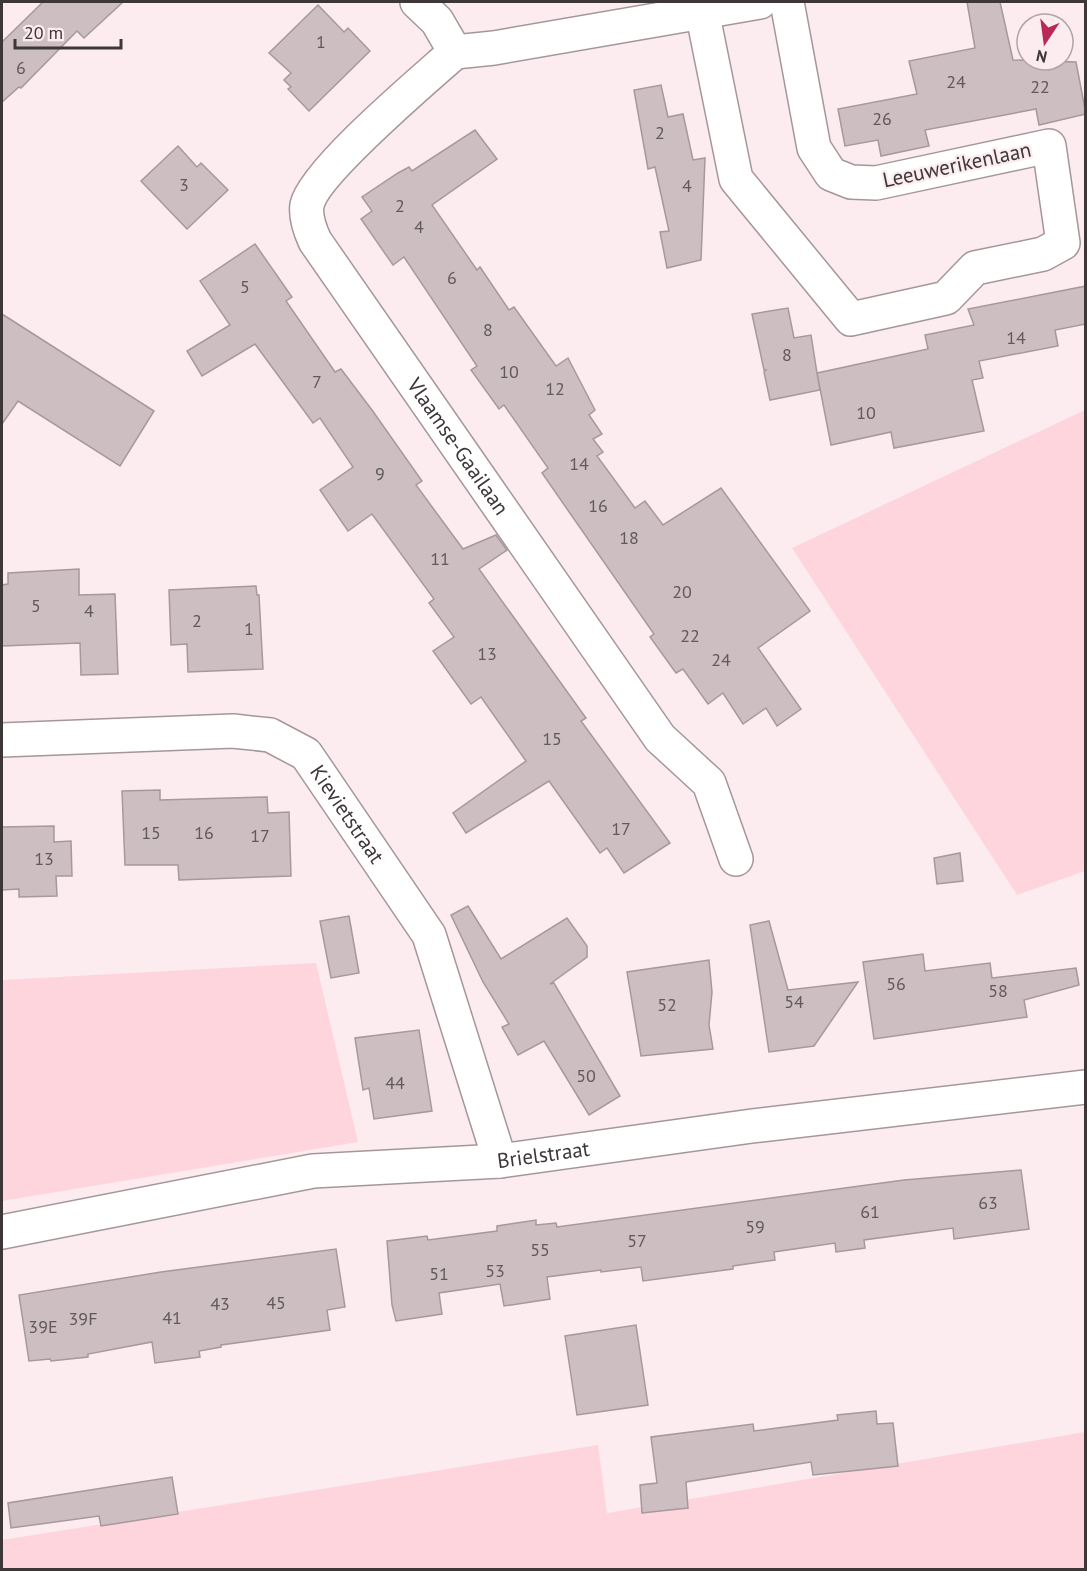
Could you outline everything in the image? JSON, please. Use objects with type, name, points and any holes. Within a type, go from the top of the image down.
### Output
[{"type":"street","points":[[417,2],[437,21],[455,52],[494,48],[760,2]]},
{"type":"street","name":"Leeuwerikenlaan","points":[[702,11],[736,179],[850,320],[946,298],[975,268],[1043,254],[1064,243],[1049,146],[876,183],[851,182],[831,174],[814,148],[787,2]]},
{"type":"street","name":"Vlaamse-Gaailaan","points":[[455,52],[335,163],[315,187],[307,206],[308,227],[315,241],[660,738],[710,783],[736,859]]},
{"type":"street","name":"Kievietstraat","points":[[2,740],[233,731],[270,735],[306,754],[429,935],[500,1161]]},
{"type":"street","name":"Brielstraat","points":[[2,1232],[313,1171],[500,1161],[752,1126],[1086,1087]]},
{"type":"shaded area","points":[[1085,410],[1085,871],[1017,895],[792,548]]},
{"type":"shaded area","points":[[316,963],[358,1142],[2,1201],[2,980]]},
{"type":"shaded area","points":[[1085,1432],[1085,1569],[2,1570],[2,1540],[598,1445],[607,1513]]},
{"type":"building","points":[[43,2],[123,2],[84,38],[77,31],[21,88],[19,87],[2,102],[2,42]]},
{"type":"building","points":[[967,2],[1000,2],[1013,60],[1015,60],[1015,72],[1075,72],[1076,62],[1086,114],[1039,125],[1036,109],[925,130],[929,146],[881,156],[878,140],[845,146],[838,109],[917,94],[909,61],[975,48]]},
{"type":"building","points":[[318,5],[344,32],[348,28],[370,51],[309,111],[288,89],[291,87],[284,80],[291,73],[269,53]]},
{"type":"building","points":[[661,85],[668,117],[683,114],[693,160],[705,158],[701,260],[667,268],[660,232],[669,231],[655,167],[648,169],[634,90]]},
{"type":"building","points":[[475,130],[497,159],[432,205],[477,270],[480,267],[509,310],[514,307],[556,366],[568,358],[595,410],[589,415],[602,434],[593,439],[603,452],[597,456],[635,508],[645,501],[663,525],[721,488],[810,611],[758,648],[801,709],[777,726],[766,708],[743,724],[723,693],[708,704],[683,669],[676,673],[650,637],[654,634],[542,473],[548,468],[504,405],[499,409],[471,370],[477,366],[404,257],[393,265],[361,219],[372,211],[362,197],[409,167],[412,171]]},
{"type":"building","points":[[178,146],[197,167],[201,163],[228,190],[187,229],[141,181]]},
{"type":"building","points":[[255,244],[292,297],[286,301],[335,372],[341,369],[372,410],[422,481],[416,485],[463,549],[496,535],[507,550],[479,569],[586,718],[581,721],[670,843],[624,873],[607,848],[600,853],[549,781],[466,833],[453,813],[526,761],[481,697],[471,704],[433,651],[454,637],[429,603],[434,599],[372,514],[348,531],[320,490],[353,467],[320,418],[313,423],[255,344],[202,376],[187,351],[230,325],[200,281]]},
{"type":"building","points":[[1086,286],[1086,324],[1055,330],[1058,346],[979,361],[983,378],[972,380],[984,431],[894,448],[891,432],[831,445],[817,373],[928,349],[925,335],[974,325],[968,309]]},
{"type":"building","points":[[788,308],[794,338],[811,335],[820,390],[770,400],[764,372],[766,370],[764,370],[752,314]]},
{"type":"building","points":[[2,314],[154,411],[120,466],[18,401],[2,424]]},
{"type":"building","points":[[79,569],[79,595],[115,594],[118,674],[81,675],[80,643],[2,646],[2,585],[8,584],[8,573]]},
{"type":"building","points":[[256,586],[257,595],[259,595],[263,669],[188,672],[187,644],[171,645],[169,590]]},
{"type":"building","points":[[160,790],[160,800],[267,797],[268,813],[289,812],[291,876],[179,880],[178,865],[125,865],[122,791]]},
{"type":"building","points":[[54,826],[54,842],[71,841],[72,876],[56,876],[57,896],[19,897],[19,889],[2,890],[2,827]]},
{"type":"building","points":[[960,853],[963,881],[937,884],[934,858]]},
{"type":"building","points":[[468,906],[501,959],[567,918],[587,946],[587,957],[550,984],[554,983],[620,1096],[589,1115],[544,1041],[518,1055],[502,1027],[509,1024],[483,982],[451,915]]},
{"type":"building","points":[[349,916],[359,973],[331,978],[320,921]]},
{"type":"building","points":[[769,921],[788,990],[858,982],[814,1046],[769,1052],[750,925]]},
{"type":"building","points":[[923,954],[925,971],[990,963],[992,978],[1076,968],[1079,985],[1024,1000],[1027,1017],[874,1039],[863,962]]},
{"type":"building","points":[[709,960],[712,992],[709,1025],[713,1049],[641,1056],[627,972]]},
{"type":"building","points":[[419,1030],[432,1111],[374,1119],[369,1088],[363,1090],[355,1038]]},
{"type":"building","points":[[1021,1170],[1029,1229],[954,1239],[953,1228],[864,1240],[865,1248],[836,1252],[835,1243],[774,1252],[775,1260],[733,1266],[733,1269],[643,1281],[641,1267],[547,1277],[550,1299],[504,1306],[500,1284],[439,1293],[442,1314],[396,1321],[392,1305],[387,1241],[427,1236],[428,1240],[497,1231],[497,1226],[536,1220],[536,1225],[556,1223],[557,1227],[904,1180]]},
{"type":"building","points":[[336,1249],[345,1307],[327,1310],[330,1330],[221,1345],[221,1347],[199,1351],[200,1357],[155,1363],[152,1342],[88,1354],[88,1357],[29,1361],[19,1295],[161,1272]]},
{"type":"building","points":[[636,1325],[648,1405],[577,1415],[565,1336]]},
{"type":"building","points":[[876,1411],[877,1424],[893,1423],[898,1466],[813,1475],[811,1462],[686,1482],[688,1508],[642,1513],[640,1485],[657,1483],[651,1437],[753,1424],[754,1431],[838,1420],[837,1415]]},
{"type":"building","points":[[172,1477],[178,1514],[101,1526],[99,1516],[11,1528],[8,1503]]}]
